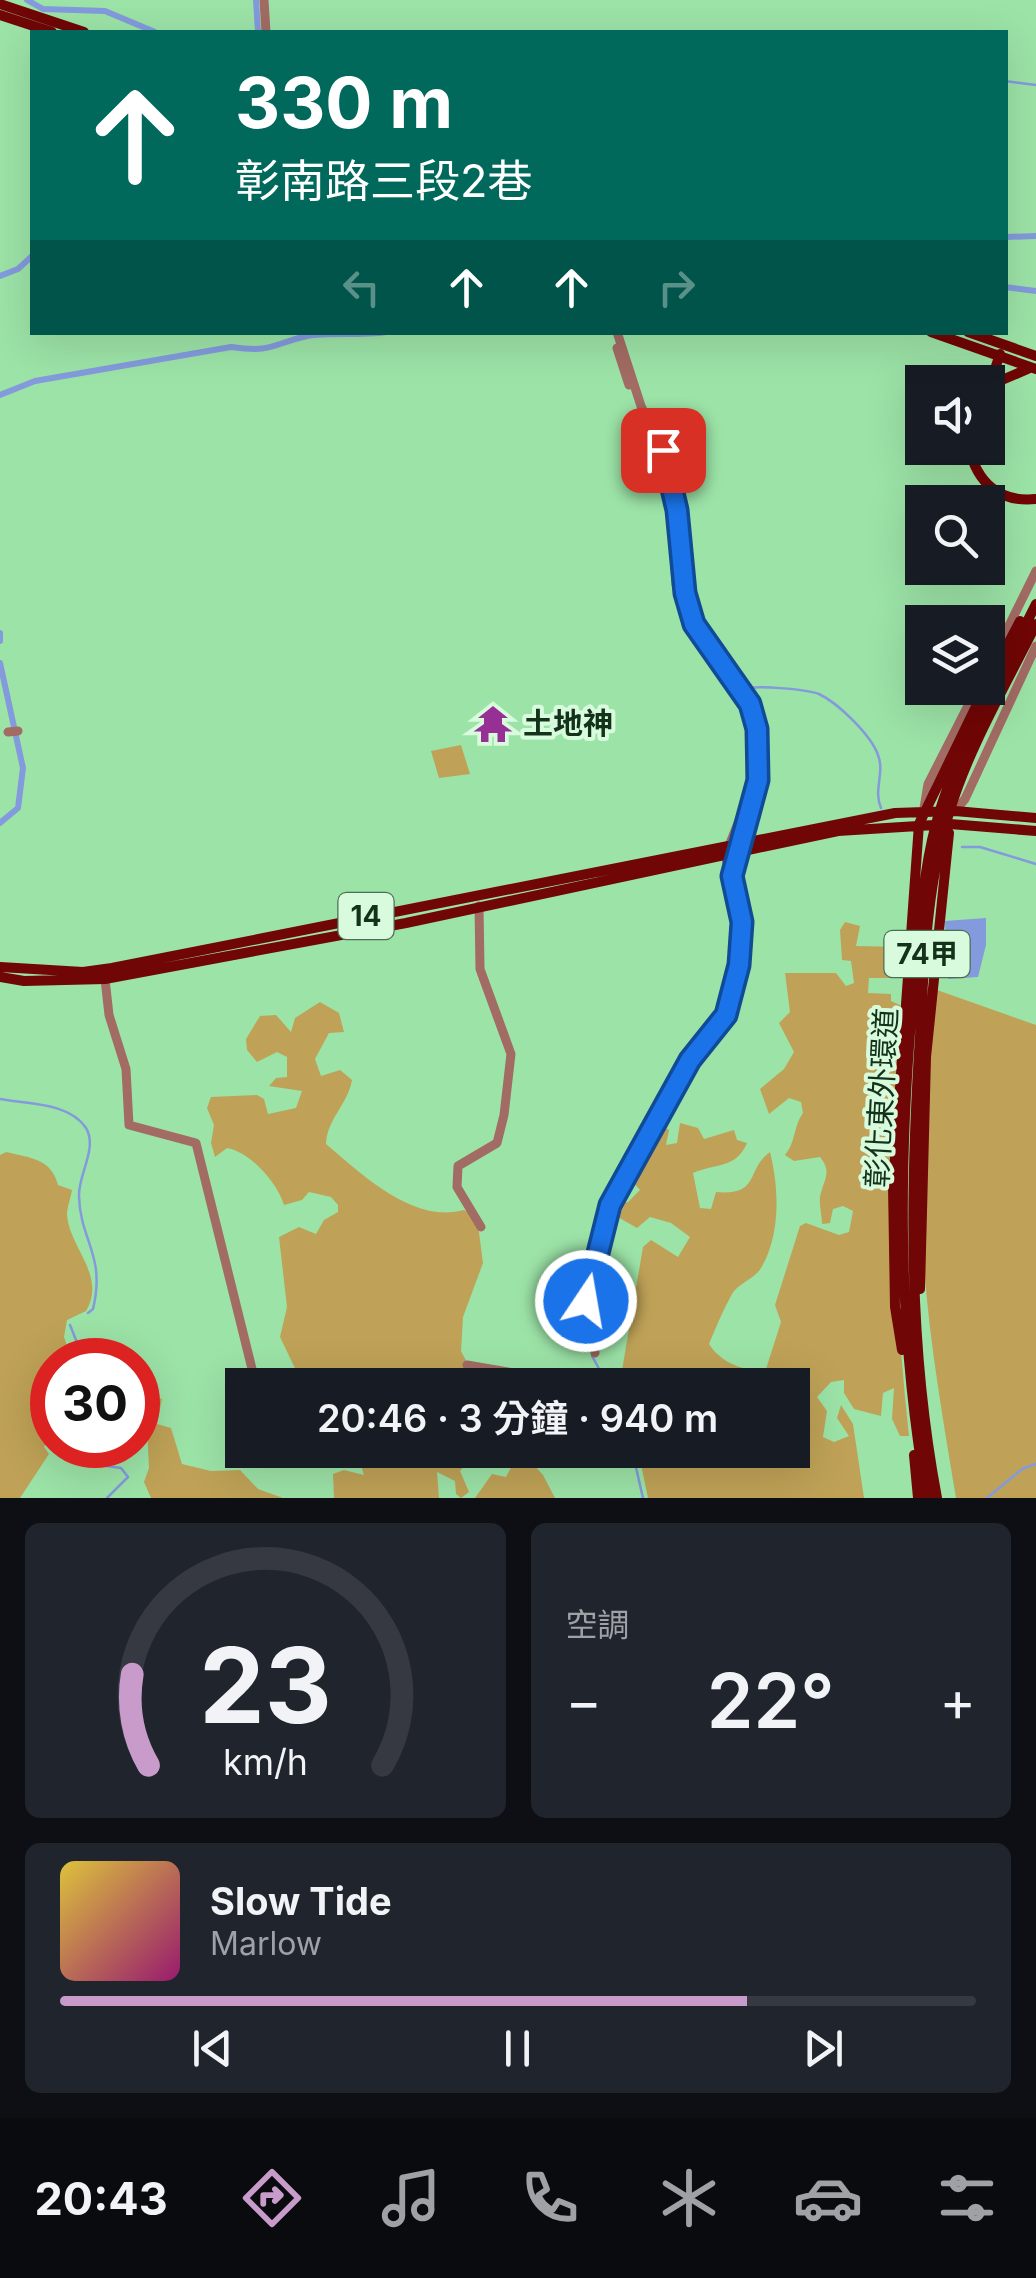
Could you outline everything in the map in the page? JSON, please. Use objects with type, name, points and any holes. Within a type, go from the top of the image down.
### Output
[{"type":"main road","points":[[0,4],[78,30]]},
{"type":"main road","points":[[0,15],[46,30]]},
{"type":"main road","points":[[942,335],[1002,351]]},
{"type":"main road","points":[[973,335],[1034,364]]},
{"type":"main road","points":[[997,365],[1002,351]]},
{"type":"main road","points":[[1005,378],[1034,364]]},
{"type":"main road","points":[[975,465],[992,490],[1019,500],[1036,499]]},
{"type":"main road","points":[[1005,647],[1036,594]]},
{"type":"main road","name":"彰化東外環道","points":[[927,1498],[914,1380],[901,1188],[912,1004],[928,859],[949,784],[1036,604]]},
{"type":"main road","name":"彰化東外環道","points":[[909,1305],[911,1188],[922,1005],[937,860],[962,776],[1036,624]]},
{"type":"main road","points":[[950,824],[1036,634]]},
{"type":"main road","points":[[919,824],[974,705]]},
{"type":"main road","name":"14","points":[[214,953],[478,894],[924,811],[1036,818]]},
{"type":"main road","name":"74甲","points":[[914,1380],[899,1338],[892,1250],[919,824]]},
{"type":"main road","name":"14","points":[[0,977],[108,973],[479,906],[725,856],[736,846],[838,831],[950,824],[1036,831]]},
{"type":"main road","name":"74甲","points":[[914,1380],[926,1058],[950,824]]},
{"type":"main road","points":[[478,894],[479,906]]},
{"type":"main road","name":"14","points":[[0,966],[55,976]]},
{"type":"main road","name":"彰化東外環道","points":[[920,1428],[940,1498]]},
{"type":"main road","name":"74甲","points":[[918,1498],[920,1428]]},
{"type":"street","points":[[264,0],[266,30]]},
{"type":"street","points":[[615,335],[633,400],[662,461],[677,510],[685,593],[694,624],[741,689],[757,729],[758,780],[736,846]]},
{"type":"street","points":[[670,488],[676,584],[691,631],[738,694],[751,729],[750,794],[732,876]]},
{"type":"street","points":[[1005,639],[1035,574]]},
{"type":"street","points":[[1020,608],[1036,615]]},
{"type":"street","points":[[954,811],[965,799],[1036,646]]},
{"type":"street","points":[[595,1353],[586,1301],[610,1205],[690,1060],[726,1015],[736,978],[742,922],[725,856]]},
{"type":"street","points":[[479,906],[480,969],[511,1054],[504,1115],[496,1143],[458,1166],[456,1180],[481,1227]]},
{"type":"street","points":[[108,973],[109,1015],[126,1069],[128,1125],[196,1143],[252,1368]]},
{"type":"street","points":[[721,978],[736,978]]},
{"type":"street","points":[[466,1366],[482,1368]]},
{"type":"shaded area","points":[[461,745],[470,774],[439,778],[431,751]]},
{"type":"shaded area","points":[[845,922],[860,926],[856,946],[901,947],[897,978],[869,978],[868,993],[891,994],[891,1001],[900,1005],[895,1220],[909,1436],[900,1436],[892,1419],[894,1388],[883,1393],[881,1416],[854,1409],[844,1393],[844,1380],[831,1382],[817,1397],[827,1411],[823,1437],[834,1442],[849,1436],[837,1418],[841,1405],[853,1424],[864,1498],[648,1498],[642,1468],[810,1468],[810,1368],[766,1368],[781,1322],[775,1305],[800,1226],[806,1223],[839,1235],[849,1232],[853,1211],[843,1206],[833,1209],[830,1223],[822,1224],[820,1197],[827,1172],[824,1163],[820,1157],[794,1161],[785,1155],[803,1113],[801,1102],[789,1098],[769,1114],[760,1089],[784,1069],[794,1052],[779,1023],[790,1012],[785,973],[836,973],[846,986],[854,983],[851,961],[842,960],[840,930]]},
{"type":"shaded area","points":[[937,990],[1036,1025],[1036,1498],[956,1498],[930,1328],[922,1226],[924,1137]]},
{"type":"shaded area","points":[[320,1002],[339,1013],[344,1032],[329,1033],[315,1059],[321,1076],[340,1070],[352,1080],[326,1144],[372,1182],[408,1203],[426,1210],[464,1210],[477,1217],[483,1263],[463,1317],[461,1351],[470,1368],[295,1368],[280,1337],[287,1307],[279,1237],[299,1227],[316,1234],[324,1220],[338,1212],[338,1205],[331,1197],[309,1192],[302,1200],[284,1205],[269,1178],[245,1155],[227,1148],[215,1157],[211,1143],[214,1125],[207,1108],[211,1097],[257,1095],[264,1099],[268,1114],[296,1108],[302,1091],[269,1086],[276,1078],[287,1077],[287,1057],[277,1052],[257,1062],[247,1050],[246,1039],[260,1016],[276,1015],[291,1032],[295,1018]]},
{"type":"shaded area","points":[[680,1123],[698,1128],[704,1139],[734,1130],[737,1140],[747,1143],[731,1161],[693,1173],[700,1208],[711,1209],[716,1192],[746,1186],[770,1152],[776,1196],[772,1241],[758,1272],[732,1294],[709,1344],[734,1365],[746,1368],[622,1368],[643,1247],[651,1240],[678,1257],[690,1237],[671,1223],[650,1217],[637,1228],[616,1216],[618,1203],[628,1202],[640,1190],[631,1180],[661,1125],[669,1130],[666,1145],[677,1143]]},
{"type":"shaded area","points":[[6,1152],[45,1164],[58,1185],[72,1190],[67,1212],[69,1227],[92,1286],[86,1311],[67,1320],[64,1338],[30,1338],[30,1468],[40,1468],[20,1498],[0,1498],[0,1155]]},
{"type":"shaded area","points":[[160,1425],[171,1428],[182,1464],[211,1471],[240,1470],[258,1489],[283,1498],[151,1498],[144,1482],[149,1468],[160,1468]]},
{"type":"shaded area","points":[[362,1468],[463,1468],[460,1471],[469,1492],[461,1498],[456,1494],[455,1481],[437,1472],[439,1498],[334,1498],[333,1474],[344,1470],[364,1475]]},
{"type":"shaded area","points":[[511,1468],[537,1468],[555,1498],[475,1498],[492,1474],[506,1477]]},
{"type":"water","points":[[986,918],[986,945],[978,977],[948,979],[945,921]]},
{"type":"waterway","points":[[27,0],[43,9],[105,11],[150,30]]},
{"type":"waterway","points":[[256,0],[258,30]]},
{"type":"waterway","points":[[1008,81],[1036,85]]},
{"type":"waterway","points":[[1008,237],[1036,236]]},
{"type":"waterway","points":[[0,276],[18,269],[30,258]]},
{"type":"waterway","points":[[1008,287],[1036,291]]},
{"type":"waterway","points":[[0,395],[35,381],[231,347],[264,348],[315,335]]},
{"type":"waterway","points":[[0,633],[0,641]]},
{"type":"waterway","points":[[0,663],[23,768],[18,808],[0,823]]},
{"type":"waterway","points":[[742,689],[812,692],[844,712],[878,755],[881,808]]},
{"type":"waterway","points":[[962,847],[980,847],[1036,864]]},
{"type":"waterway","points":[[727,875],[735,922],[727,995]]},
{"type":"waterway","points":[[696,1045],[722,1012]]},
{"type":"waterway","points":[[0,1099],[58,1109],[86,1128],[90,1144],[80,1188],[80,1212],[96,1275],[93,1309],[88,1313]]},
{"type":"waterway","points":[[586,1284],[596,1243]]},
{"type":"waterway","points":[[70,1325],[75,1338]]},
{"type":"waterway","points":[[592,1356],[599,1368]]},
{"type":"waterway","points":[[987,1498],[1022,1469],[1036,1464]]},
{"type":"waterway","points":[[107,1498],[128,1477],[121,1468]]},
{"type":"waterway","points":[[636,1468],[643,1498]]},
{"type":"place","name":"土地神","points":[[493,724]]},
{"type":"route","points":[[586,1301],[610,1205],[690,1060],[712,1026],[726,1015],[739,965],[742,922],[732,876],[758,780],[757,729],[750,704],[694,624],[685,593],[677,510],[662,461],[663,450]]}]
